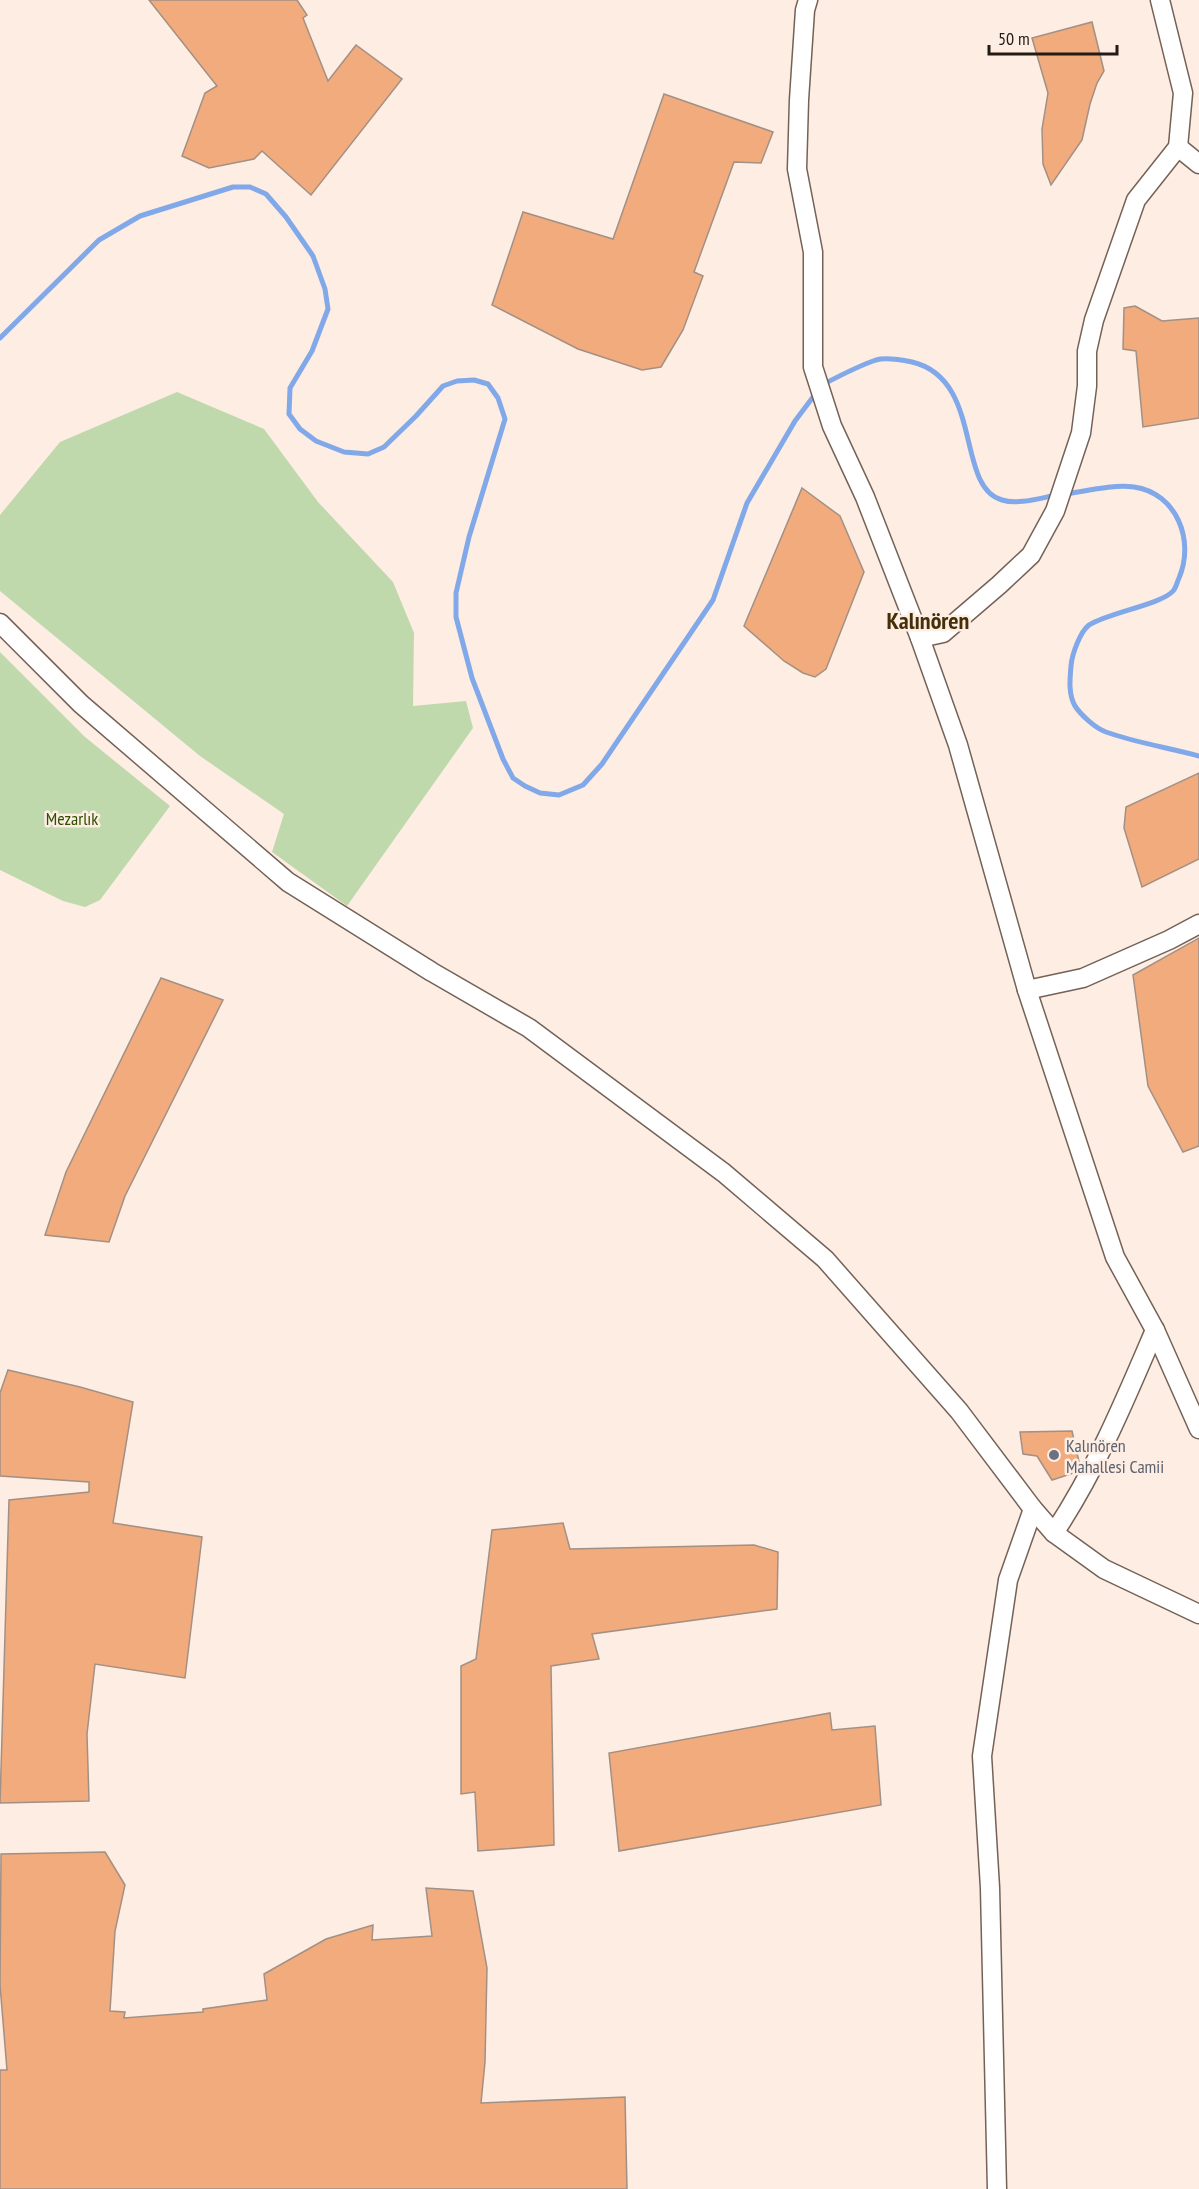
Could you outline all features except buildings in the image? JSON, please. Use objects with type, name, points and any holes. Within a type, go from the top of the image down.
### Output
[{"type":"street","points":[[808,0],[805,10],[798,100],[797,169],[813,252],[813,367],[832,426],[865,497],[920,638],[958,745],[1027,990],[1115,1257],[1155,1330],[1199,1429]]},
{"type":"street","points":[[920,638],[943,633],[1031,555],[1054,511],[1081,433],[1087,386],[1087,351],[1094,320],[1136,200],[1178,147],[1183,93],[1160,0]]},
{"type":"street","points":[[1178,147],[1199,164]]},
{"type":"street","points":[[0,623],[81,704],[288,882],[432,972],[529,1028],[724,1173],[825,1259],[959,1411],[1033,1509],[1054,1533],[1104,1569],[1199,1614]]},
{"type":"street","points":[[1027,990],[1083,978],[1169,940],[1199,924]]},
{"type":"street","points":[[1054,1533],[1079,1497],[1112,1431],[1155,1330]]},
{"type":"street","points":[[997,2189],[990,1888],[982,1756],[1008,1580],[1033,1509]]},
{"type":"green space","points":[[177,392],[264,429],[318,502],[393,582],[414,633],[413,706],[466,701],[473,728],[347,906],[272,852],[284,814],[200,756],[0,591],[0,515],[60,442]]},
{"type":"green space","name":"Mezarlık","points":[[0,652],[85,737],[170,806],[100,900],[85,907],[63,901],[0,870]]},
{"type":"waterway","points":[[0,338],[99,240],[140,216],[233,187],[250,187],[266,194],[286,217],[313,256],[325,289],[328,309],[312,351],[290,388],[289,414],[300,429],[316,441],[344,452],[368,454],[384,447],[443,386],[457,381],[474,380],[488,384],[498,398],[505,419],[469,537],[456,593],[456,617],[472,678],[503,759],[513,778],[540,793],[559,795],[583,785],[602,764],[713,600],[747,503],[795,421],[816,393]]},
{"type":"waterway","points":[[822,385],[855,368],[880,359],[912,362],[935,372],[950,389],[960,410],[978,475],[988,491],[1002,500],[1015,502],[1057,495]]},
{"type":"waterway","points":[[1066,494],[1109,487],[1134,487],[1149,491],[1161,499],[1179,521],[1185,549],[1183,564],[1174,590],[1158,600],[1089,625],[1080,638],[1073,656],[1070,691],[1078,710],[1102,730],[1128,739],[1199,756]]},
{"type":"place","name":"Kalınören Mahallesi Camii","points":[[1054,1455]]},
{"type":"district","name":"Kalınören","points":[[928,620]]}]
